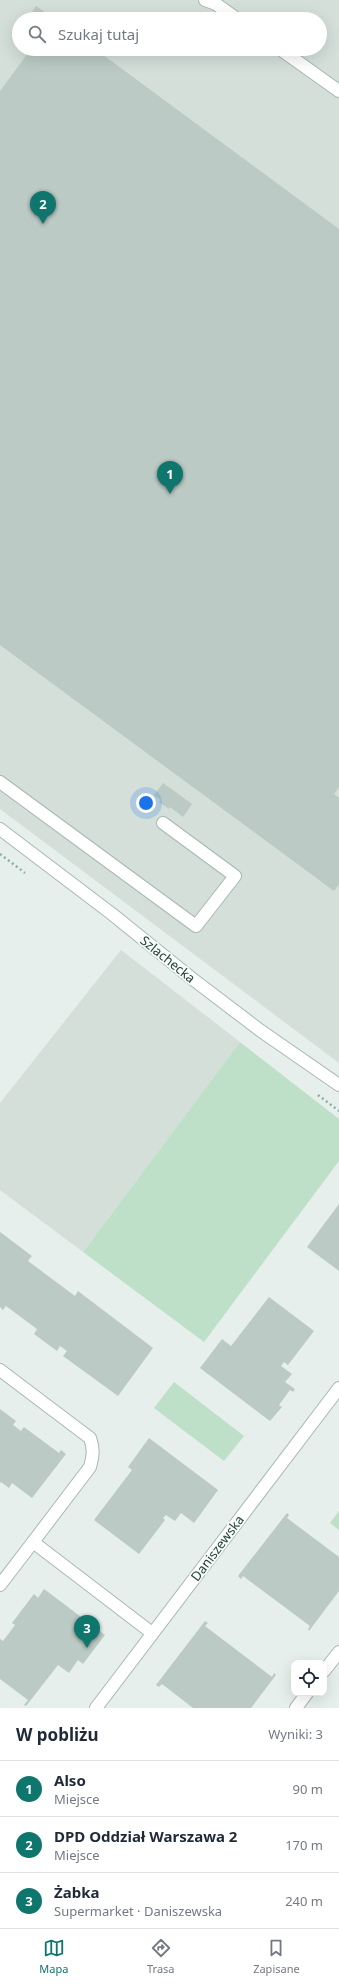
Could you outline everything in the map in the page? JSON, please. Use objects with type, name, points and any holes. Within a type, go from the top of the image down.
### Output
[{"type":"street","points":[[205,0],[216,4],[227,12]]},
{"type":"street","points":[[290,56],[339,90]]},
{"type":"street","points":[[0,782],[196,926],[235,876],[163,823]]},
{"type":"street","name":"Szlachecka","points":[[0,829],[112,914],[190,977],[261,1031],[339,1085]]},
{"type":"street","points":[[0,1370],[90,1438],[94,1454],[90,1467],[0,1585]]},
{"type":"street","name":"Daniszewska","points":[[96,1708],[339,1388]]},
{"type":"street","points":[[33,1542],[152,1633]]},
{"type":"street","points":[[327,1667],[339,1652]]},
{"type":"street","points":[[296,1708],[305,1696]]},
{"type":"shaded area","points":[[0,0],[339,0],[339,1063],[0,809]]},
{"type":"shaded area","points":[[121,950],[240,1042],[83,1252],[0,1190],[0,1103]]},
{"type":"green space","points":[[240,1042],[339,1119],[339,1161],[204,1342],[83,1252]]},
{"type":"green space","points":[[174,1382],[244,1436],[224,1461],[154,1408]]},
{"type":"green space","points":[[339,1511],[339,1530],[330,1523]]},
{"type":"building","points":[[36,6],[45,12],[32,12]]},
{"type":"building","points":[[26,56],[104,56],[339,229],[339,787],[334,794],[339,798],[339,884],[334,891],[0,645],[0,91]]},
{"type":"building","points":[[163,783],[192,804],[183,817],[170,807],[169,809],[159,802],[161,800],[154,795]]},
{"type":"building","points":[[339,1204],[339,1271],[307,1247]]},
{"type":"building","points":[[0,1232],[32,1256],[28,1261],[75,1296],[78,1291],[153,1348],[118,1396],[63,1356],[67,1351],[60,1346],[57,1351],[34,1334],[37,1329],[6,1306],[3,1310],[0,1307]]},
{"type":"building","points":[[269,1297],[314,1331],[288,1365],[284,1362],[281,1366],[292,1374],[285,1382],[295,1389],[293,1392],[290,1390],[279,1405],[282,1407],[270,1421],[200,1368],[222,1339],[231,1346]]},
{"type":"building","points":[[0,1409],[16,1421],[13,1425],[21,1431],[24,1427],[59,1453],[61,1450],[66,1454],[32,1498],[12,1483],[9,1488],[1,1482],[0,1483]]},
{"type":"building","points":[[149,1438],[218,1490],[194,1523],[181,1513],[175,1521],[166,1515],[163,1518],[165,1520],[139,1554],[94,1520],[132,1470],[128,1467]]},
{"type":"building","points":[[287,1513],[289,1515],[287,1518],[339,1557],[339,1591],[309,1631],[308,1629],[310,1626],[243,1576],[241,1579],[238,1576]]},
{"type":"building","points":[[44,1589],[105,1635],[83,1664],[78,1660],[69,1673],[58,1665],[26,1706],[24,1705],[28,1700],[0,1679],[0,1639],[3,1641],[15,1625],[12,1623],[34,1594],[38,1598]]},
{"type":"building","points":[[205,1621],[208,1623],[205,1626],[272,1677],[274,1673],[276,1675],[251,1708],[193,1708],[162,1684],[159,1687],[156,1685]]},
{"type":"place","name":"DPD Oddział Warszawa 2","points":[[43,224]]},
{"type":"place","name":"Also","points":[[170,494]]},
{"type":"place","name":"Żabka","points":[[87,1648]]}]
